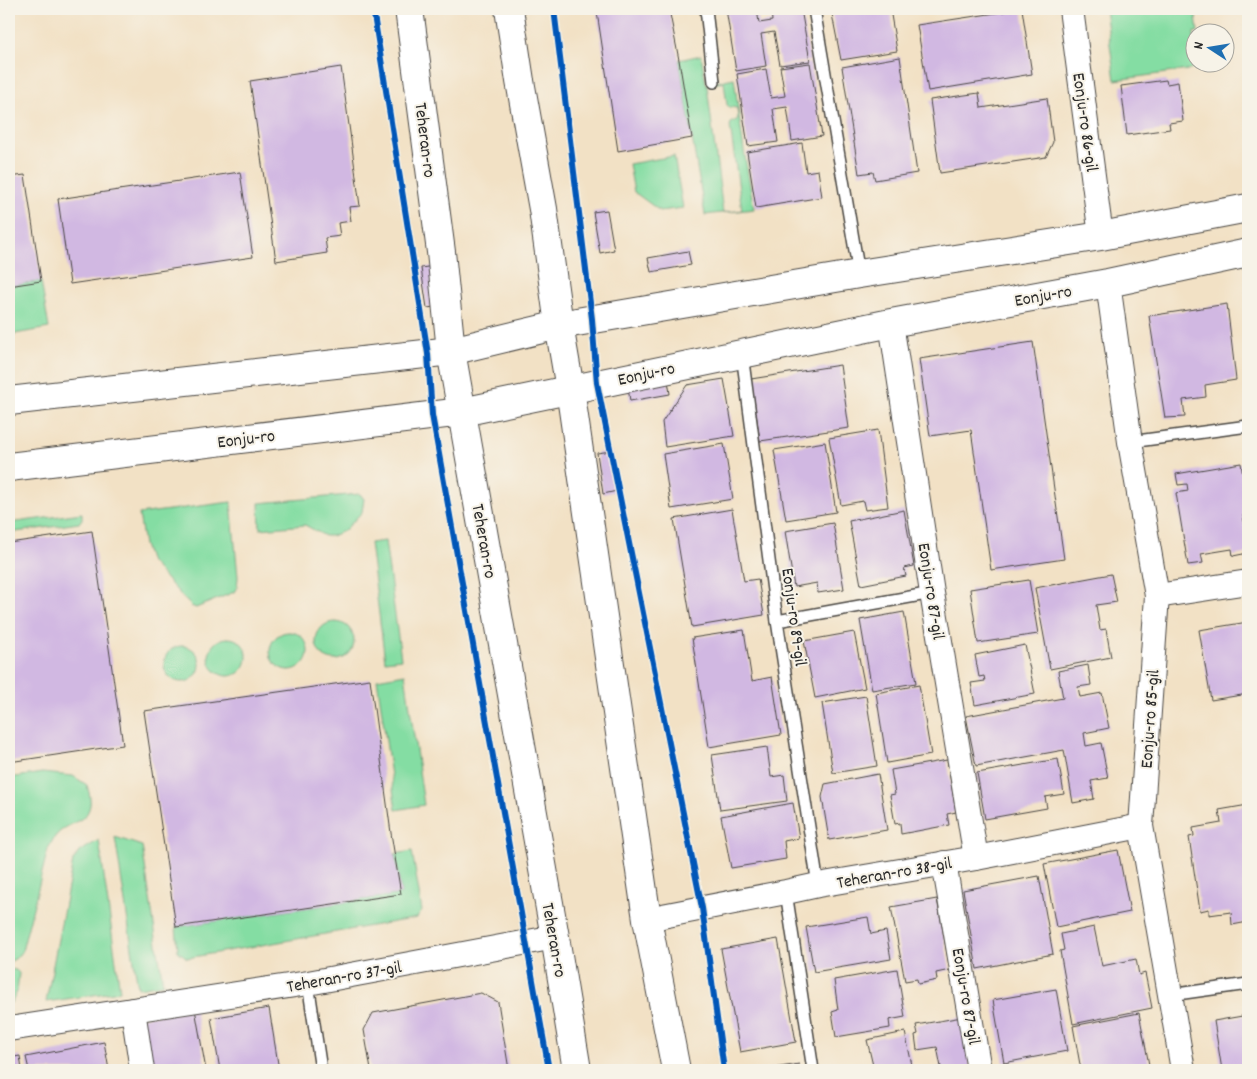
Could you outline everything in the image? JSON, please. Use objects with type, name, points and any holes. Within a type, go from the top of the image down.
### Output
[{"type":"main road","name":"Teheran-ro","points":[[409,9],[441,252],[451,351],[577,1070]]},
{"type":"main road","points":[[509,9],[543,209],[647,919],[676,1070]]},
{"type":"main road","points":[[9,400],[451,351],[559,325],[859,274],[1101,236],[1248,208]]},
{"type":"main road","name":"Eonju-ro","points":[[9,467],[462,412],[741,353],[1108,283],[1248,253]]},
{"type":"street","name":"Eonju-ro 86-gil","points":[[1071,9],[1101,236]]},
{"type":"street","name":"Eonju-ro 85-gil","points":[[1108,283],[1130,442],[1157,596],[1141,826],[1183,1070]]},
{"type":"street","name":"Eonju-ro 87-gil","points":[[891,323],[932,593],[976,858]]},
{"type":"street","points":[[1157,596],[1248,582]]},
{"type":"street","name":"Teheran-ro 38-gil","points":[[647,919],[818,885],[976,858],[1141,826]]},
{"type":"street","name":"Eonju-ro 87-gil","points":[[944,863],[979,1070]]},
{"type":"street","name":"Teheran-ro 37-gil","points":[[9,1029],[308,983],[554,937]]},
{"type":"street","points":[[133,1010],[142,1070]]},
{"type":"lane","points":[[706,9],[714,82]]},
{"type":"lane","points":[[814,9],[859,274]]},
{"type":"lane","name":"Eonju-ro 89-gil","points":[[741,353],[777,621],[818,885]]},
{"type":"lane","points":[[1130,442],[1248,426]]},
{"type":"lane","points":[[777,621],[932,593]]},
{"type":"lane","points":[[786,892],[813,1070]]},
{"type":"lane","points":[[308,983],[321,1070]]},
{"type":"lane","points":[[1170,995],[1248,984]]},
{"type":"green space","points":[[1105,9],[1195,9],[1197,22],[1184,22],[1184,71],[1115,80]]},
{"type":"green space","points":[[701,55],[706,84],[734,78],[754,209],[729,212],[742,210],[730,126],[731,123],[738,119],[737,108],[727,105],[724,82],[706,85],[723,213],[705,215],[679,60]]},
{"type":"green space","points":[[674,156],[683,208],[660,211],[634,192],[629,164]]},
{"type":"green space","points":[[41,281],[49,328],[9,335],[9,286]]},
{"type":"green space","points":[[360,494],[364,499],[362,512],[345,530],[332,536],[325,536],[305,525],[260,529],[259,503]]},
{"type":"green space","points":[[231,502],[238,577],[237,587],[234,592],[196,608],[191,606],[149,560],[144,545],[139,514]]},
{"type":"green space","points":[[82,513],[82,519],[79,523],[9,533],[9,523]]},
{"type":"green space","points":[[385,541],[401,659],[385,661],[370,543]]},
{"type":"green space","points":[[335,622],[348,628],[354,641],[348,654],[335,660],[322,654],[316,641],[322,628]]},
{"type":"green space","points":[[289,632],[302,638],[308,651],[302,664],[289,670],[276,664],[270,651],[276,638]]},
{"type":"green space","points":[[228,638],[241,644],[247,657],[241,670],[228,676],[215,670],[209,657],[215,644]]},
{"type":"green space","points":[[182,646],[189,647],[195,651],[199,657],[199,671],[195,677],[189,681],[182,682],[175,681],[169,677],[165,671],[164,664],[165,657],[169,651],[175,647]]},
{"type":"green space","points":[[405,674],[424,805],[396,810],[377,679]]},
{"type":"green space","points":[[42,773],[73,776],[87,785],[90,806],[82,819],[60,832],[49,846],[22,951],[15,959],[9,962],[9,778]]},
{"type":"green space","points":[[115,837],[142,846],[163,984],[138,988]]},
{"type":"green space","points":[[99,840],[120,991],[46,1002],[73,861],[79,852]]},
{"type":"green space","points":[[412,851],[422,911],[417,918],[187,958],[178,951],[176,927],[401,894],[395,854]]},
{"type":"green space","points":[[9,970],[16,970],[19,973],[17,992],[11,1003],[9,1003]]},
{"type":"building","points":[[614,9],[669,9],[692,138],[618,151],[597,12]]},
{"type":"building","points":[[726,9],[757,9],[759,23],[772,21],[771,9],[801,9],[810,61],[780,65],[774,32],[761,34],[766,66],[736,71]]},
{"type":"building","points":[[831,9],[890,9],[897,51],[841,60]]},
{"type":"building","points":[[906,9],[933,9],[933,10],[907,13]]},
{"type":"building","points":[[1022,9],[1032,74],[928,91],[917,25]]},
{"type":"building","points":[[900,57],[917,173],[875,180],[873,172],[859,174],[842,67]]},
{"type":"building","points":[[810,63],[822,136],[792,141],[787,107],[773,109],[778,142],[748,146],[737,74],[766,69],[771,98],[785,96],[780,67]]},
{"type":"building","points":[[341,67],[360,206],[349,207],[351,221],[338,223],[340,236],[325,238],[327,253],[276,261],[250,81]]},
{"type":"building","points":[[1166,80],[1167,84],[1178,82],[1183,121],[1169,123],[1170,129],[1127,135],[1121,86]]},
{"type":"building","points":[[979,93],[981,108],[1047,98],[1053,142],[1046,157],[940,173],[930,100]]},
{"type":"building","points":[[802,143],[806,172],[818,170],[822,197],[756,208],[747,152]]},
{"type":"building","points":[[240,172],[253,257],[70,284],[58,199]]},
{"type":"building","points":[[25,175],[41,281],[9,286],[9,177]]},
{"type":"building","points":[[607,210],[614,250],[600,253],[593,212]]},
{"type":"building","points":[[688,251],[691,265],[651,272],[648,258]]},
{"type":"building","points":[[434,266],[441,306],[427,308],[421,268]]},
{"type":"building","points":[[1227,304],[1236,380],[1205,385],[1206,397],[1183,400],[1185,417],[1165,418],[1149,316]]},
{"type":"building","points":[[1033,342],[1064,559],[991,570],[971,430],[930,436],[919,359]]},
{"type":"building","points":[[840,365],[849,428],[760,441],[751,379]]},
{"type":"building","points":[[724,379],[734,436],[665,447],[662,422],[687,385]]},
{"type":"building","points":[[668,380],[670,394],[630,401],[628,387]]},
{"type":"building","points":[[878,430],[888,507],[865,510],[863,501],[841,505],[829,438]]},
{"type":"building","points":[[825,442],[836,512],[786,520],[774,450]]},
{"type":"building","points":[[724,444],[733,499],[671,509],[663,454]]},
{"type":"building","points":[[611,451],[617,491],[603,494],[597,453]]},
{"type":"building","points":[[1241,463],[1248,510],[1248,514],[1243,515],[1248,553],[1233,556],[1232,549],[1201,554],[1203,563],[1188,565],[1176,493],[1188,491],[1187,484],[1178,485],[1176,474]]},
{"type":"building","points":[[732,509],[744,581],[758,579],[764,615],[692,627],[674,519]]},
{"type":"building","points":[[904,510],[914,566],[904,568],[906,576],[861,585],[849,521]]},
{"type":"building","points":[[833,523],[844,589],[818,593],[817,583],[794,587],[785,531]]},
{"type":"building","points":[[92,531],[123,745],[9,762],[9,543]]},
{"type":"building","points":[[1111,574],[1117,602],[1096,605],[1100,630],[1106,629],[1111,657],[1050,669],[1035,588]]},
{"type":"building","points":[[1029,580],[1038,634],[978,643],[970,589]]},
{"type":"building","points":[[904,612],[916,683],[872,690],[860,620]]},
{"type":"building","points":[[1248,622],[1248,694],[1211,700],[1199,630]]},
{"type":"building","points":[[744,630],[752,681],[772,677],[781,735],[709,747],[692,638]]},
{"type":"building","points":[[854,632],[865,688],[815,698],[804,641]]},
{"type":"building","points":[[1025,645],[1035,694],[975,705],[971,683],[985,681],[984,676],[979,677],[975,655]]},
{"type":"building","points":[[1088,665],[1091,685],[1078,687],[1080,697],[1102,693],[1109,728],[1084,733],[1086,746],[1101,743],[1108,778],[1091,781],[1094,799],[1073,803],[1064,750],[976,766],[966,716],[1063,698],[1058,671]]},
{"type":"building","points":[[370,679],[401,894],[176,927],[144,711]]},
{"type":"building","points":[[919,685],[931,755],[887,763],[876,693]]},
{"type":"building","points":[[866,696],[877,766],[833,773],[822,703]]},
{"type":"building","points":[[767,747],[771,777],[784,775],[787,801],[720,810],[712,755]]},
{"type":"building","points":[[1058,759],[1064,794],[1045,797],[1047,808],[985,819],[977,773]]},
{"type":"building","points":[[947,760],[956,812],[947,814],[949,825],[901,834],[900,823],[895,824],[890,795],[895,794],[891,770]]},
{"type":"building","points":[[878,774],[887,830],[829,840],[822,797],[825,784]]},
{"type":"building","points":[[793,803],[799,838],[784,841],[786,859],[731,868],[721,816]]},
{"type":"building","points":[[1248,805],[1248,922],[1232,925],[1231,912],[1209,915],[1209,909],[1200,911],[1189,837],[1194,836],[1193,828],[1221,823],[1219,810]]},
{"type":"building","points":[[1118,850],[1130,912],[1056,927],[1044,864]]},
{"type":"building","points":[[1039,876],[1053,954],[977,969],[963,890]]},
{"type":"building","points":[[937,899],[950,970],[936,973],[937,980],[918,984],[917,979],[905,981],[891,907]]},
{"type":"building","points":[[868,917],[871,934],[886,931],[891,959],[814,972],[806,927]]},
{"type":"building","points":[[1094,927],[1102,966],[1136,959],[1139,975],[1145,973],[1152,1008],[1073,1024],[1060,951],[1064,950],[1061,934]]},
{"type":"building","points":[[778,939],[796,1042],[740,1052],[721,949]]},
{"type":"building","points":[[897,969],[905,1017],[889,1020],[890,1028],[836,1037],[832,1012],[838,1010],[834,980]]},
{"type":"building","points":[[1056,989],[1067,1051],[1004,1063],[993,1000]]},
{"type":"building","points":[[481,993],[498,1002],[509,1070],[371,1070],[364,1030],[373,1013]]},
{"type":"building","points":[[269,1008],[279,1070],[220,1070],[211,1018]]},
{"type":"building","points":[[195,1009],[206,1070],[147,1070],[138,1018]]},
{"type":"building","points":[[1139,1013],[1150,1070],[1081,1070],[1073,1026]]},
{"type":"building","points":[[1248,1015],[1248,1066],[1222,1070],[1214,1021]]},
{"type":"building","points":[[962,1017],[971,1070],[931,1070],[941,1067],[937,1047],[917,1050],[915,1035],[918,1034],[916,1025]]},
{"type":"building","points":[[905,1032],[913,1070],[874,1070],[867,1040]]},
{"type":"building","points":[[104,1042],[109,1070],[29,1070],[26,1057]]},
{"type":"building","points":[[20,1056],[22,1070],[9,1070],[9,1058]]},
{"type":"building","points":[[799,1064],[800,1070],[768,1070],[768,1069]]},
{"type":"cycle path","points":[[373,9],[428,354],[432,415],[549,1070]]},
{"type":"cycle path","points":[[554,9],[592,319],[597,383],[702,908],[724,1070]]}]
